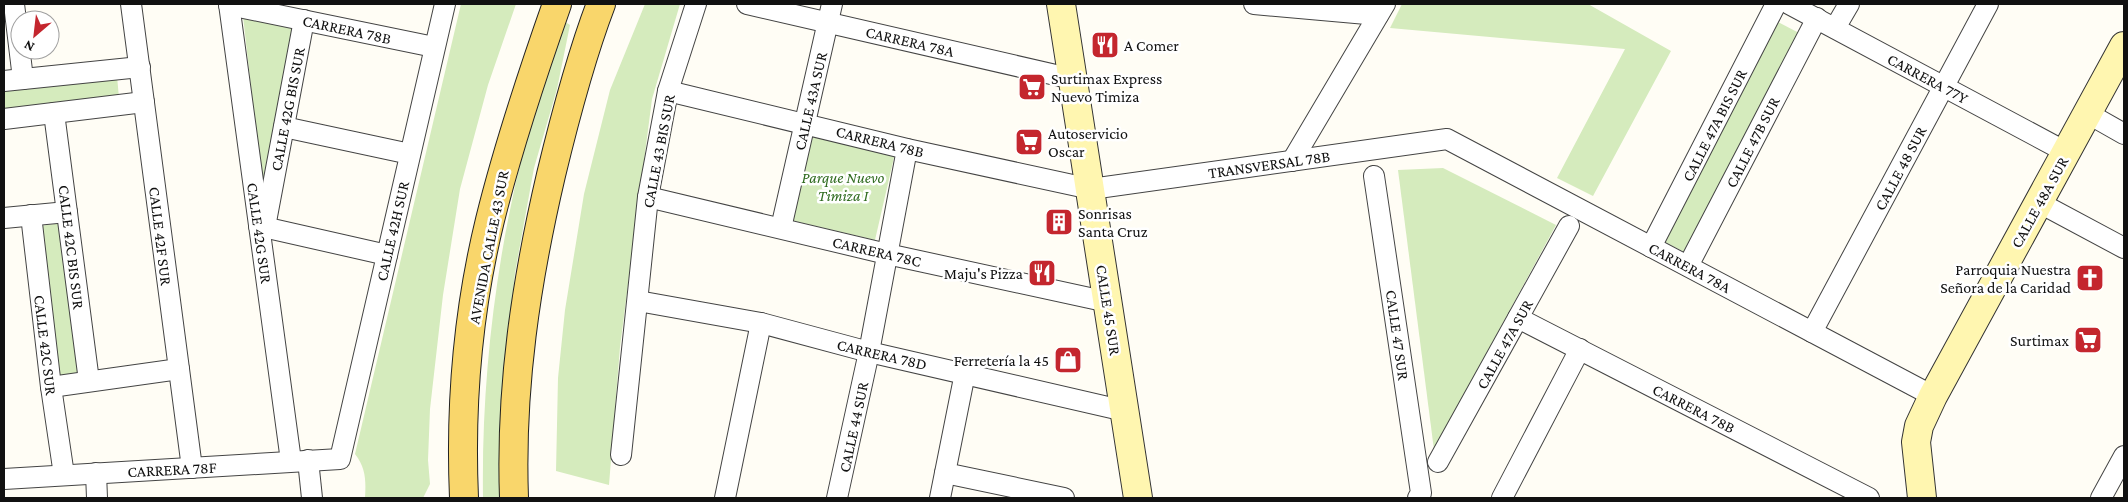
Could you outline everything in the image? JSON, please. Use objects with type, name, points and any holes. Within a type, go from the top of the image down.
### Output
[{"type":"main road","name":"AVENIDA CALLE 43 SUR","points":[[464,498],[465,399],[472,320],[479,276],[506,158],[557,4]]},
{"type":"main road","points":[[514,498],[512,445],[516,375],[528,286],[560,136],[601,4]]},
{"type":"street","points":[[14,4],[24,79]]},
{"type":"street","name":"CALLE 42F SUR","points":[[131,4],[192,468]]},
{"type":"street","name":"CARRERA 78B","points":[[229,4],[434,48]]},
{"type":"street","name":"CALLE 42G SUR","points":[[229,4],[300,461],[312,498]]},
{"type":"street","name":"CALLE 42H SUR","points":[[340,459],[445,4]]},
{"type":"street","name":"CALLE 43 BIS SUR","points":[[621,455],[648,197],[668,91],[696,4]]},
{"type":"street","name":"CARRERA 78A","points":[[747,4],[830,13],[1073,79]]},
{"type":"street","name":"CALLE 45 SUR","points":[[1061,4],[1138,498]]},
{"type":"street","points":[[1254,4],[1382,9],[1292,161]]},
{"type":"street","name":"CALLE 47A BIS SUR","points":[[1651,247],[1776,4]]},
{"type":"street","name":"CARRERA 77Y","points":[[1789,4],[2066,152]]},
{"type":"street","points":[[1835,28],[1849,4]]},
{"type":"street","name":"CALLE 48 SUR","points":[[1812,332],[1988,4]]},
{"type":"street","name":"CALLE 43A SUR","points":[[782,228],[830,13]]},
{"type":"street","name":"CALLE 47B SUR","points":[[1688,266],[1817,18]]},
{"type":"street","name":"CALLE 42G BIS SUR","points":[[262,226],[284,128],[304,20]]},
{"type":"street","name":"CALLE 48A SUR","points":[[1922,498],[1916,442],[1919,426],[1933,396],[2124,46]]},
{"type":"street","points":[[4,81],[140,67]]},
{"type":"street","name":"CARRERA 78B","points":[[668,91],[907,149],[1091,189]]},
{"type":"street","points":[[4,119],[144,102]]},
{"type":"street","name":"CALLE 42C BIS SUR","points":[[54,113],[89,382]]},
{"type":"street","points":[[2087,113],[2124,134]]},
{"type":"street","points":[[284,128],[410,154]]},
{"type":"street","name":"CARRERA 78A","points":[[1447,139],[1933,396]]},
{"type":"street","name":"TRANSVERSAL 78B","points":[[1091,189],[1447,139]]},
{"type":"street","name":"CALLE 44 SUR","points":[[837,498],[869,352],[907,149]]},
{"type":"street","name":"CALLE 47 SUR","points":[[1374,176],[1419,496]]},
{"type":"street","name":"CARRERA 78C","points":[[648,197],[887,254],[1108,302]]},
{"type":"street","points":[[2038,202],[2124,248]]},
{"type":"street","points":[[4,218],[67,212]]},
{"type":"street","name":"CALLE 42C SUR","points":[[31,215],[51,387],[64,475]]},
{"type":"street","points":[[262,226],[387,255]]},
{"type":"street","name":"CALLE 47A SUR","points":[[1438,462],[1569,226]]},
{"type":"street","name":"CARRERA 78D","points":[[638,301],[761,324],[869,352],[965,372],[1125,411]]},
{"type":"street","name":"CARRERA 78B","points":[[1518,318],[1869,498]]},
{"type":"street","points":[[725,498],[761,324]]},
{"type":"street","points":[[1509,496],[1580,350]]},
{"type":"street","points":[[51,387],[178,369]]},
{"type":"street","points":[[940,498],[965,372]]},
{"type":"street","points":[[2101,498],[2124,456]]},
{"type":"street","name":"CARRERA 78F","points":[[4,479],[340,459]]},
{"type":"street","points":[[96,473],[97,498]]},
{"type":"street","points":[[945,473],[1064,498]]},
{"type":"green space","points":[[461,4],[516,4],[488,85],[460,189],[443,295],[430,409],[428,460],[430,484],[423,498],[365,498],[364,475],[359,459],[355,454]]},
{"type":"green space","points":[[645,4],[680,4],[652,99],[620,347],[609,485],[556,471],[558,378],[565,310],[584,194],[610,90]]},
{"type":"green space","points":[[1402,4],[1588,4],[1671,51],[1593,196],[1557,178],[1625,49],[1390,28]]},
{"type":"green space","points":[[243,16],[298,25],[263,194]]},
{"type":"green space","points":[[1774,20],[1801,34],[1688,254],[1661,240]]},
{"type":"green space","points":[[564,21],[570,25],[557,89],[534,168],[515,273],[501,412],[500,498],[483,498],[486,394],[496,290],[515,187],[527,136],[546,70]]},
{"type":"green space","points":[[117,76],[119,98],[4,111],[4,88]]},
{"type":"green space","name":"Parque Nuevo Timiza I","points":[[811,133],[895,153],[875,240],[790,220]]},
{"type":"green space","points":[[1443,168],[1556,225],[1434,450],[1398,170]]},
{"type":"green space","points":[[61,223],[80,373],[58,376],[40,226]]},
{"type":"place","name":"A Comer","points":[[1105,45]]},
{"type":"place","name":"Surtimax Express Nuevo Timiza","points":[[1032,87]]},
{"type":"place","name":"Autoservicio Oscar","points":[[1029,142]]},
{"type":"place","name":"Sonrisas Santa Cruz","points":[[1059,222]]},
{"type":"place","name":"Maju's Pizza","points":[[1042,273]]},
{"type":"place","name":"Parroquia Nuestra Señora de la Caridad","points":[[2090,278]]},
{"type":"place","name":"Surtimax","points":[[2088,340]]},
{"type":"place","name":"Ferretería la 45","points":[[1068,360]]}]
